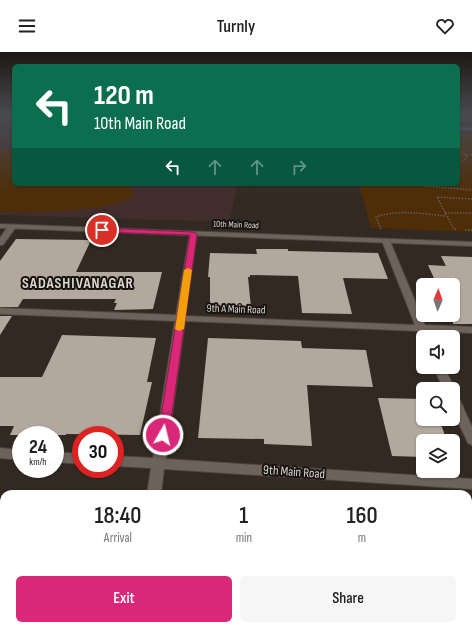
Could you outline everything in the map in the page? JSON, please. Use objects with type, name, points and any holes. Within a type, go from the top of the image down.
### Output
[{"type":"street","name":"10th Main Road","points":[[0,226],[472,244]]},
{"type":"street","points":[[0,243],[12,227]]},
{"type":"street","points":[[155,490],[193,234]]},
{"type":"street","points":[[386,241],[423,330]]},
{"type":"street","name":"9th A Main Road","points":[[0,311],[181,318],[416,333]]},
{"type":"street","name":"9th A Main Road","points":[[460,331],[472,330]]},
{"type":"street","points":[[460,413],[472,440]]},
{"type":"street","points":[[0,454],[12,455]]},
{"type":"street","name":"9th Main Road","points":[[124,462],[472,484]]},
{"type":"path","points":[[460,151],[466,155]]},
{"type":"path","points":[[460,154],[472,155]]},
{"type":"path","points":[[460,163],[466,159],[466,155]]},
{"type":"path","points":[[424,186],[472,190]]},
{"type":"path","points":[[472,198],[437,197],[444,213],[454,229],[472,230]]},
{"type":"path","points":[[444,213],[472,213]]},
{"type":"path","points":[[386,241],[376,217],[380,215],[402,214],[446,216]]},
{"type":"shaded area","points":[[0,141],[12,141],[12,186],[238,186],[229,222],[0,215]]},
{"type":"shaded area","points":[[460,141],[472,141],[472,232],[371,228],[360,186],[460,186]]},
{"type":"shaded area","points":[[12,150],[12,186],[130,186],[134,196],[122,202],[88,209],[0,212],[0,151]]},
{"type":"building","points":[[16,239],[91,240],[76,272],[162,272],[153,309],[114,310],[117,303],[114,303],[116,299],[23,299],[18,307],[0,307],[0,261]]},
{"type":"building","points":[[256,249],[378,253],[388,279],[343,278],[352,314],[302,313],[298,276],[250,275],[250,277],[248,277],[251,308],[210,308],[210,277],[208,277],[210,253],[257,254]]},
{"type":"building","points":[[441,256],[472,257],[472,324],[453,324],[453,322],[460,322],[460,278],[434,278],[428,265],[446,266]]},
{"type":"building","points":[[0,316],[12,316],[0,335]]},
{"type":"building","points":[[62,335],[156,338],[147,382],[152,382],[140,435],[124,435],[124,426],[72,426],[72,434],[64,435],[64,426],[0,426],[0,377],[42,377]]},
{"type":"building","points":[[208,338],[301,341],[302,348],[366,350],[373,387],[307,385],[312,446],[264,444],[264,439],[198,438]]},
{"type":"building","points":[[378,398],[416,399],[416,426],[442,426],[444,434],[416,434],[416,457],[392,456]]},
{"type":"slow traffic","points":[[179,329],[188,270]]},
{"type":"district","name":"SADASHIVANAGAR","points":[[78,283]]},
{"type":"route","points":[[102,230],[193,234],[163,435]]}]
